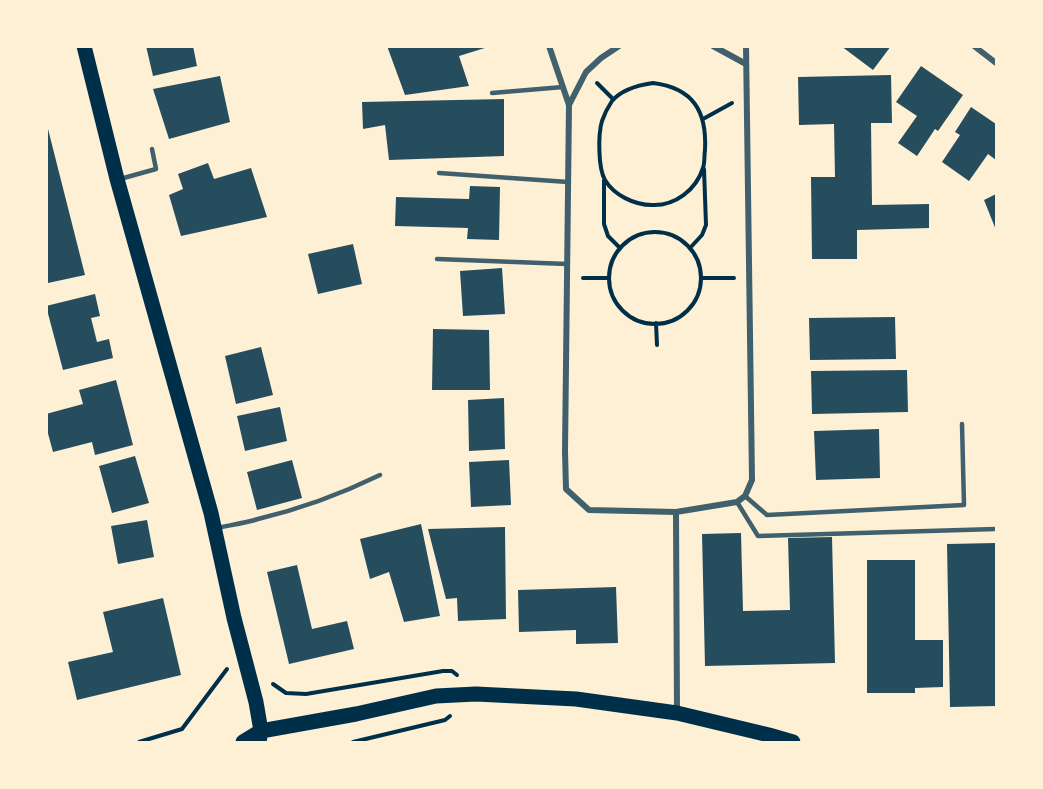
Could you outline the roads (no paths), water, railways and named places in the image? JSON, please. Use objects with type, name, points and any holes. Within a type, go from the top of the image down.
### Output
[{"type":"main road","points":[[84,46],[117,179],[212,513],[234,618],[256,702],[260,737]]},
{"type":"main road","points":[[243,742],[436,696],[456,695],[576,699],[677,713],[794,742]]},
{"type":"street","points":[[549,46],[569,105],[566,489],[589,510],[676,512],[737,501],[745,496],[752,480],[746,46]]},
{"type":"street","points":[[569,105],[586,72],[619,46]]},
{"type":"street","points":[[713,46],[746,64]]},
{"type":"street","points":[[974,46],[996,63]]},
{"type":"street","points":[[676,512],[677,713]]},
{"type":"lane","points":[[492,93],[563,87]]},
{"type":"lane","points":[[117,179],[156,168],[152,149]]},
{"type":"lane","points":[[439,173],[568,182]]},
{"type":"lane","points":[[437,260],[567,264]]},
{"type":"lane","points":[[745,496],[766,514],[964,505],[962,424]]},
{"type":"lane","points":[[214,529],[298,508],[348,490],[380,475]]},
{"type":"lane","points":[[737,501],[758,536],[996,529]]}]
